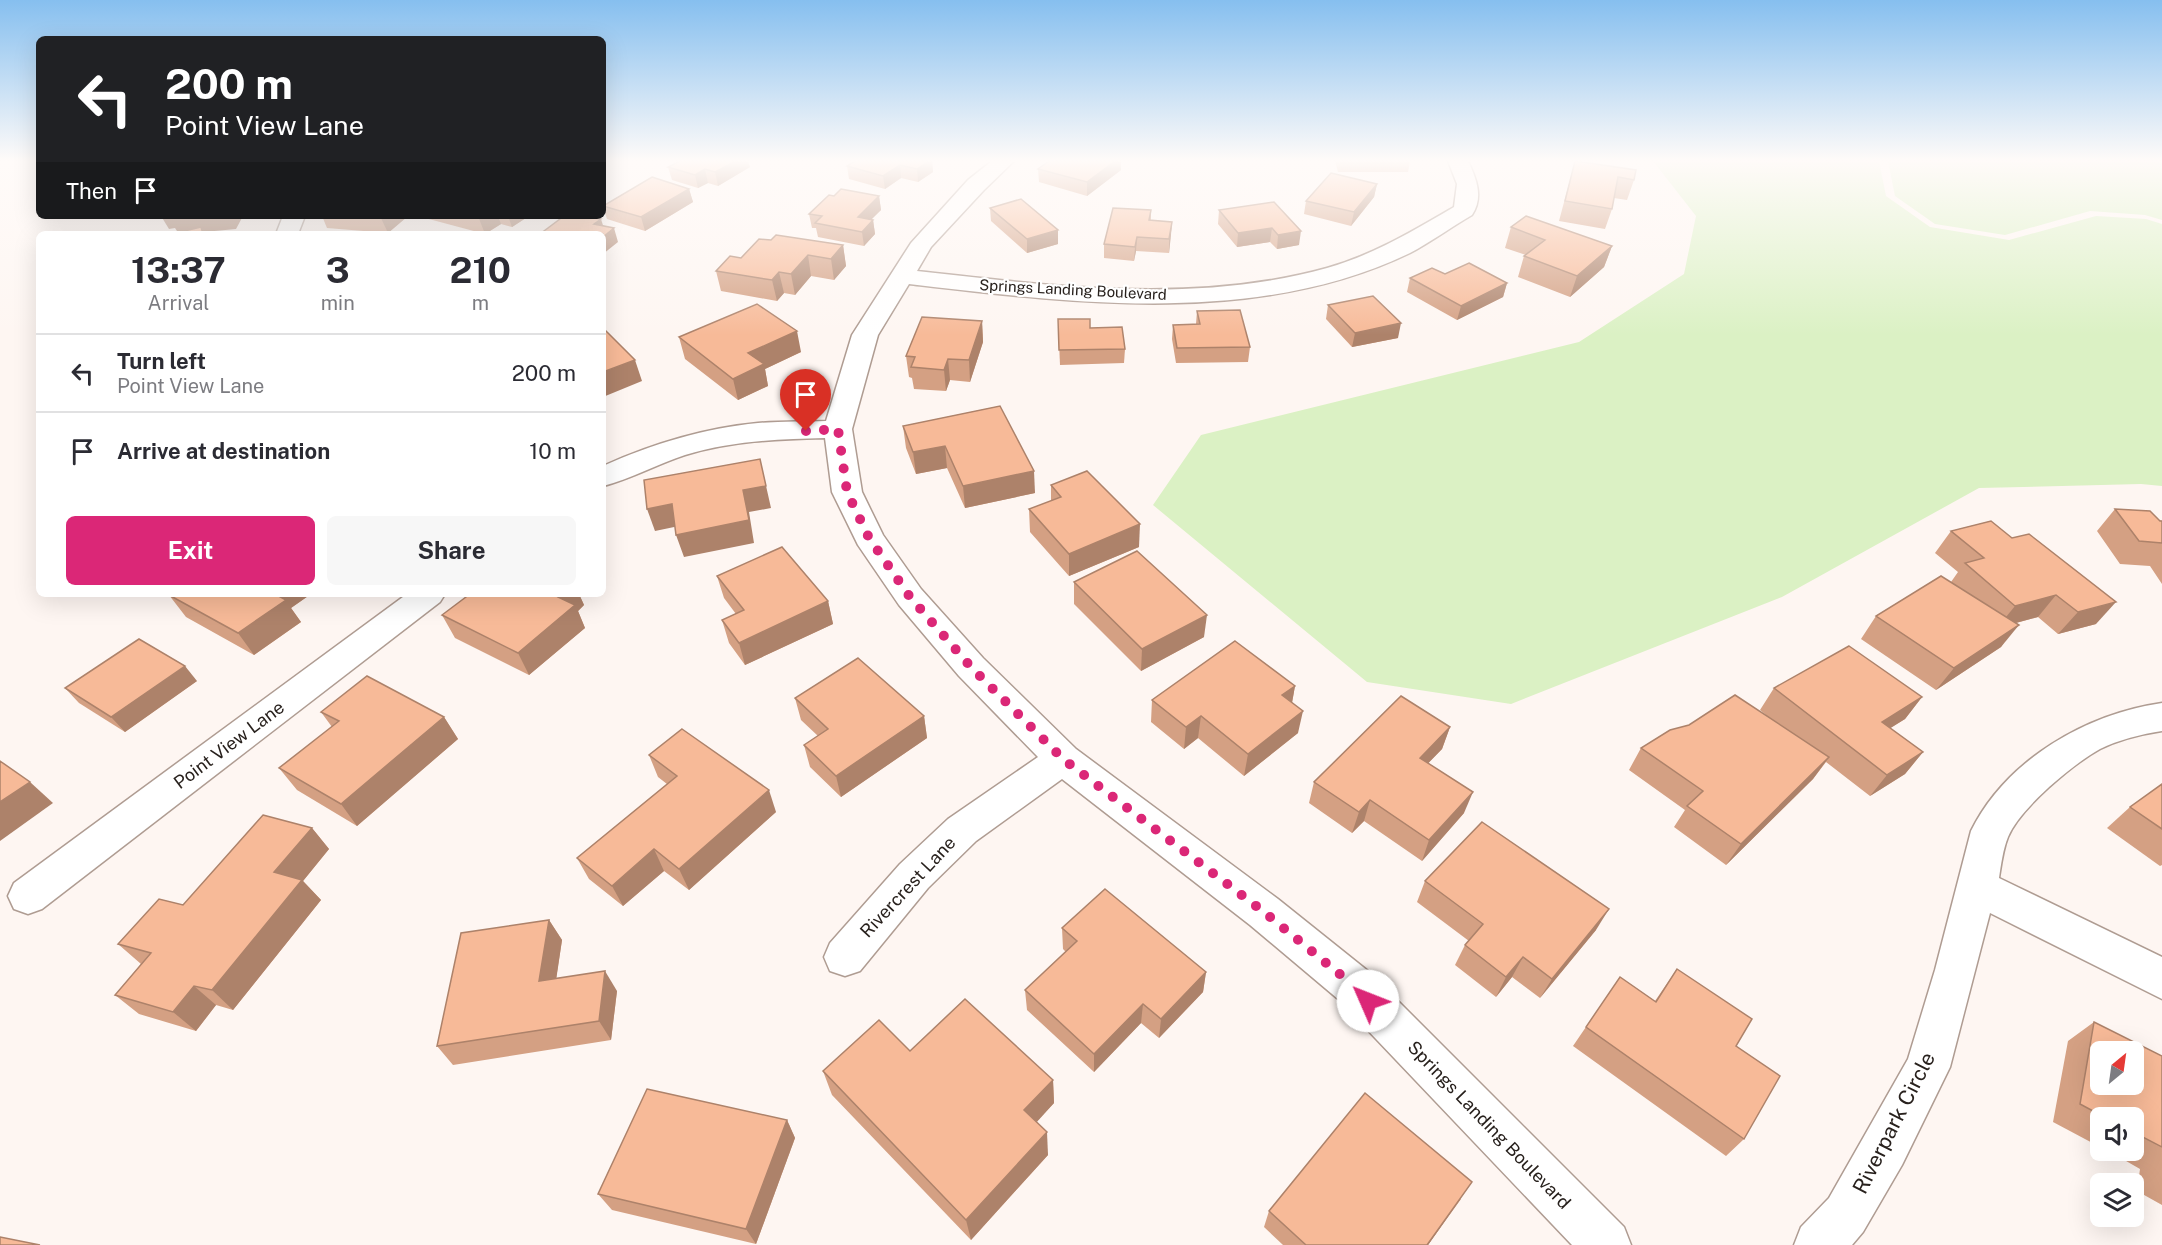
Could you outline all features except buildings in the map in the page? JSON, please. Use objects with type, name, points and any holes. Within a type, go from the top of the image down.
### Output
[{"type":"street","name":"Springs Landing Boulevard","points":[[944,219],[922,243],[865,335],[838,429],[847,492],[869,538],[910,597],[971,667],[1063,759],[1212,870],[1353,985],[1606,1245]]},
{"type":"street","name":"Springs Landing Boulevard","points":[[902,276],[991,287],[1148,297],[1217,295],[1287,285],[1356,266],[1435,232],[1452,219]]},
{"type":"street","points":[[606,476],[647,456],[747,432],[838,429]]},
{"type":"street","name":"Point View Lane","points":[[28,896],[425,597]]},
{"type":"street","name":"Riverpark Circle","points":[[1819,1245],[1846,1215],[1928,1067],[1956,970],[1990,831],[2016,796],[2049,765],[2088,738],[2148,719],[2162,717]]},
{"type":"street","name":"Rivercrest Lane","points":[[845,957],[914,876],[962,830],[1063,759]]},
{"type":"street","points":[[1976,886],[2112,952],[2162,980]]},
{"type":"green space","points":[[1695,219],[1919,219],[1930,227],[2009,240],[2085,219],[2146,219],[2162,224],[2162,486],[2141,484],[1979,488],[1782,597],[1511,704],[1367,682],[1153,505],[1201,435],[1579,342],[1684,274]]},
{"type":"green space","points":[[1928,219],[2061,219],[2005,235],[1935,224]]},
{"type":"route","points":[[806,431],[838,429],[847,492],[869,538],[910,597],[971,667],[1063,759],[1168,836],[1264,912],[1353,985],[1368,1001]]}]
